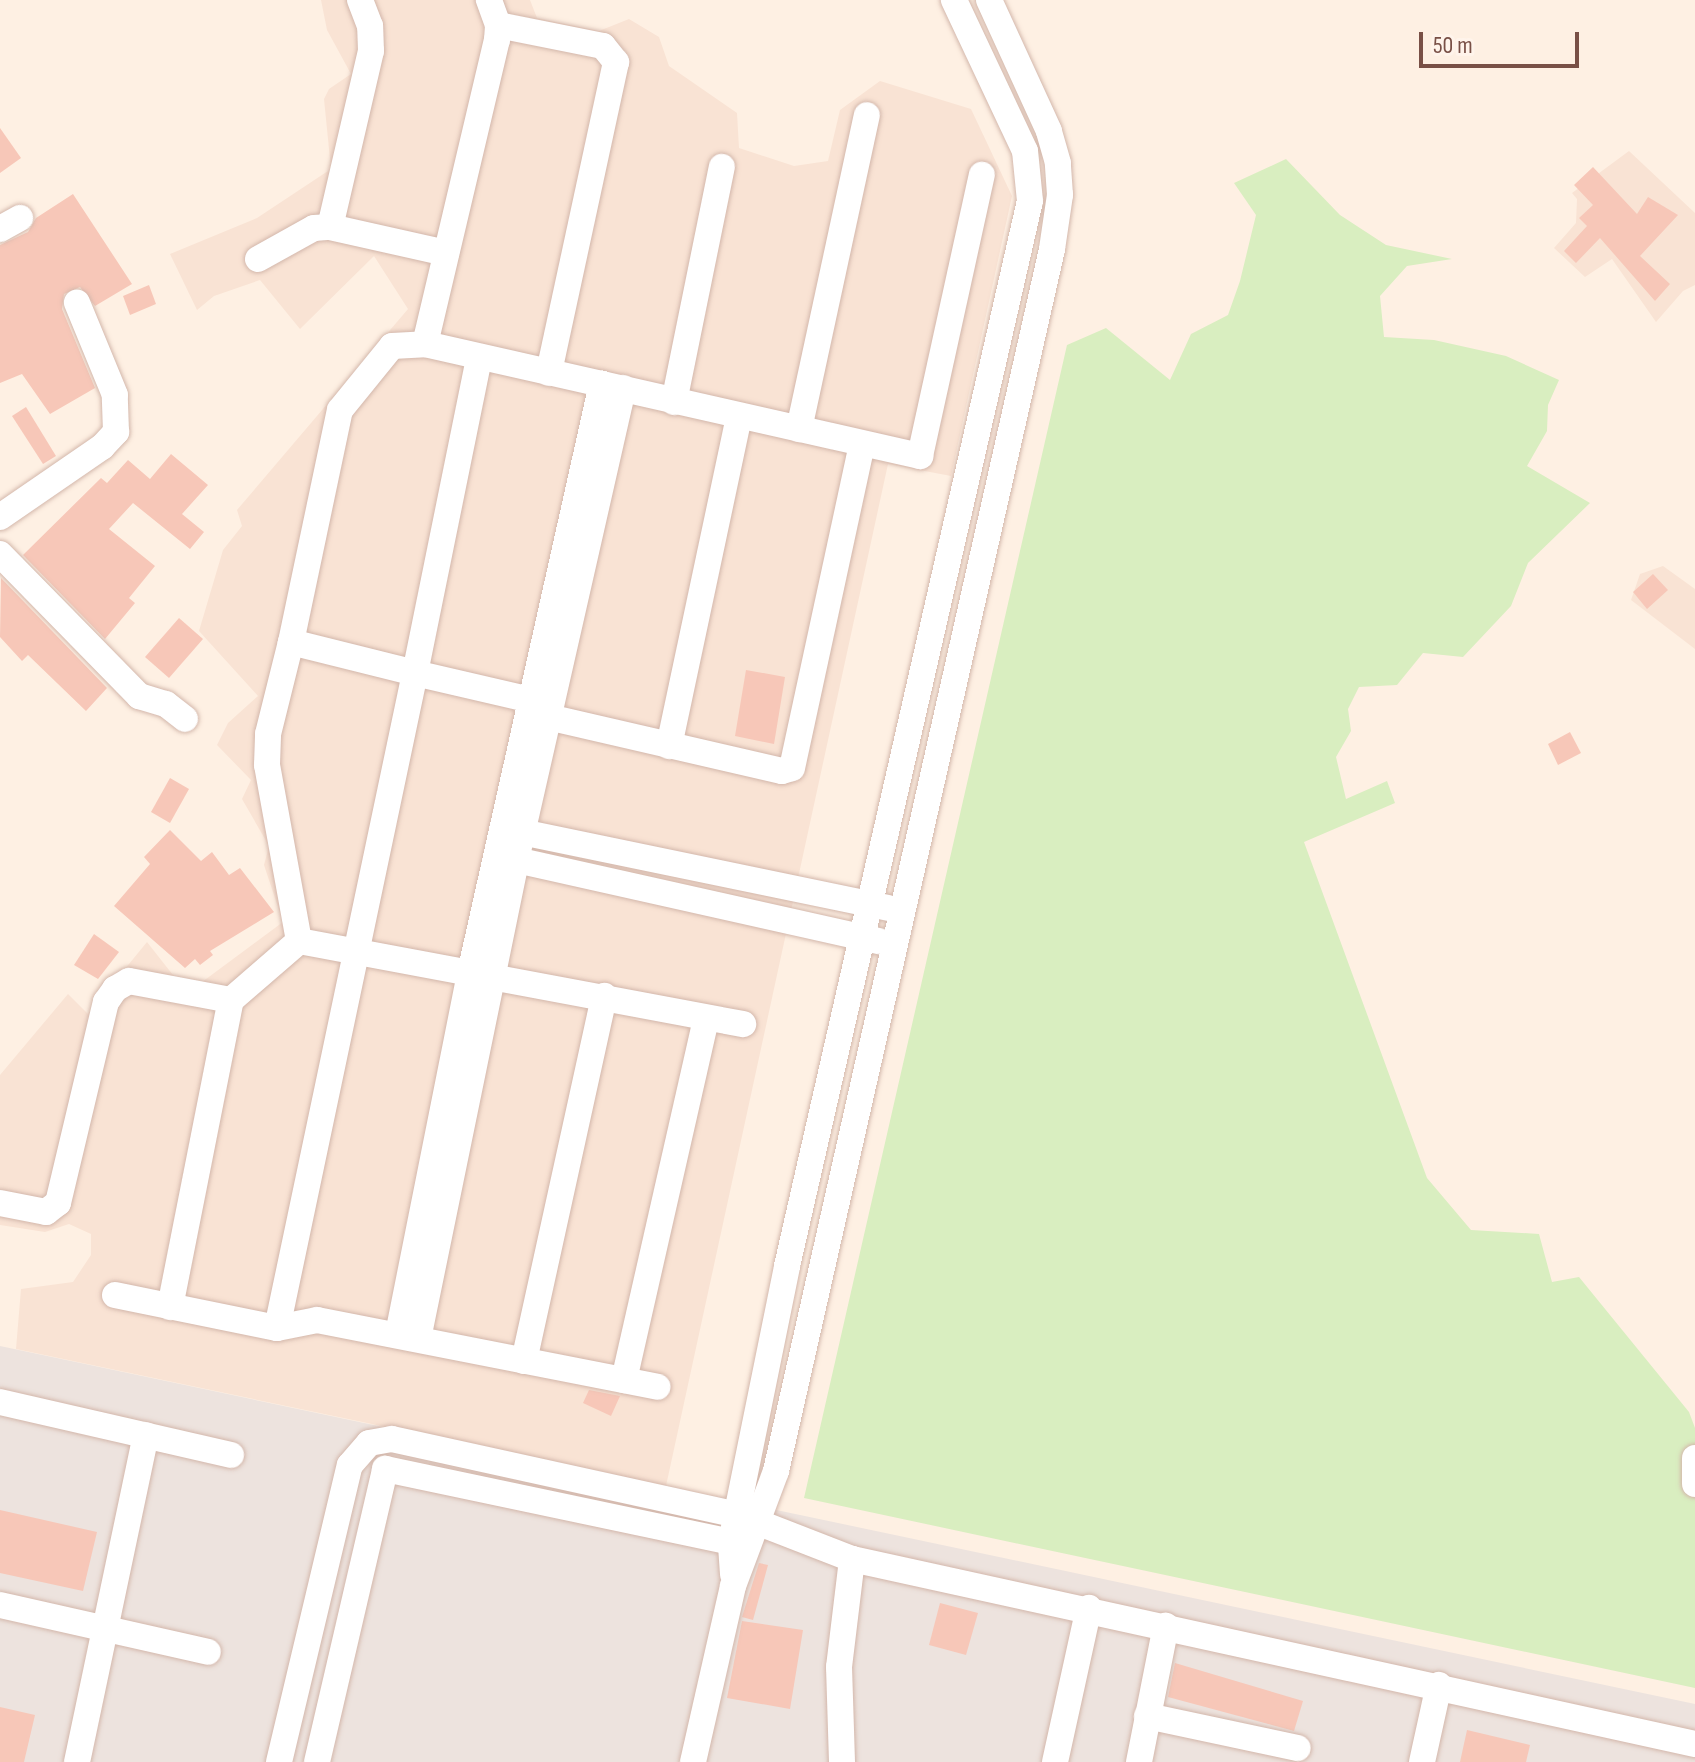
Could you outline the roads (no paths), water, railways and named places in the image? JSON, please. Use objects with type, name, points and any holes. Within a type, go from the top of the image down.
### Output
[{"type":"street","points":[[330,227],[371,51],[370,26],[360,0]]},
{"type":"street","points":[[750,1518],[787,1266],[1030,201],[1025,151],[954,0]]},
{"type":"street","points":[[693,1762],[740,1543],[776,1471],[897,948],[1060,195],[1049,131],[989,0]]},
{"type":"street","points":[[425,344],[494,12],[603,46],[616,62],[549,373]]},
{"type":"street","points":[[799,429],[867,115]]},
{"type":"street","points":[[674,402],[722,167]]},
{"type":"street","points":[[299,941],[267,765],[268,734],[291,642],[340,410],[392,346],[425,344],[479,359],[613,386],[920,456],[982,175]]},
{"type":"street","points":[[258,259],[314,228],[330,227],[446,253]]},
{"type":"street","points":[[0,517],[102,447],[116,432],[115,395],[77,303]]},
{"type":"street","points":[[277,1328],[479,359]]},
{"type":"street","points":[[408,1337],[506,858],[613,386]]},
{"type":"street","points":[[669,746],[739,416]]},
{"type":"street","points":[[291,642],[415,673],[669,746],[782,771],[796,762],[862,444]]},
{"type":"street","points":[[0,554],[139,696],[166,704],[185,719]]},
{"type":"street","points":[[513,830],[905,912]]},
{"type":"street","points":[[506,858],[864,936],[897,948]]},
{"type":"street","points":[[170,1307],[231,1000],[299,941],[355,949],[743,1024]]},
{"type":"street","points":[[0,1203],[46,1212],[58,1203],[106,1002],[115,989],[129,981],[231,1000]]},
{"type":"street","points":[[524,1361],[604,996]]},
{"type":"street","points":[[624,1380],[706,1018]]},
{"type":"street","points":[[115,1295],[277,1328],[317,1320],[657,1387]]},
{"type":"street","points":[[0,1402],[231,1455]]},
{"type":"street","points":[[77,1762],[146,1435]]},
{"type":"street","points":[[279,1762],[350,1465],[362,1449],[392,1439],[750,1518],[852,1559],[1089,1608],[1695,1744]]},
{"type":"street","points":[[362,1449],[385,1469],[740,1543],[809,1543]]},
{"type":"street","points":[[1695,1458],[1695,1484]]},
{"type":"street","points":[[317,1762],[385,1469]]},
{"type":"street","points":[[842,1762],[839,1667],[852,1559]]},
{"type":"street","points":[[0,1605],[208,1652]]},
{"type":"street","points":[[1055,1762],[1089,1608]]},
{"type":"street","points":[[1139,1762],[1166,1626]]},
{"type":"street","points":[[1422,1762],[1439,1685]]},
{"type":"street","points":[[1147,1716],[1298,1748]]}]
